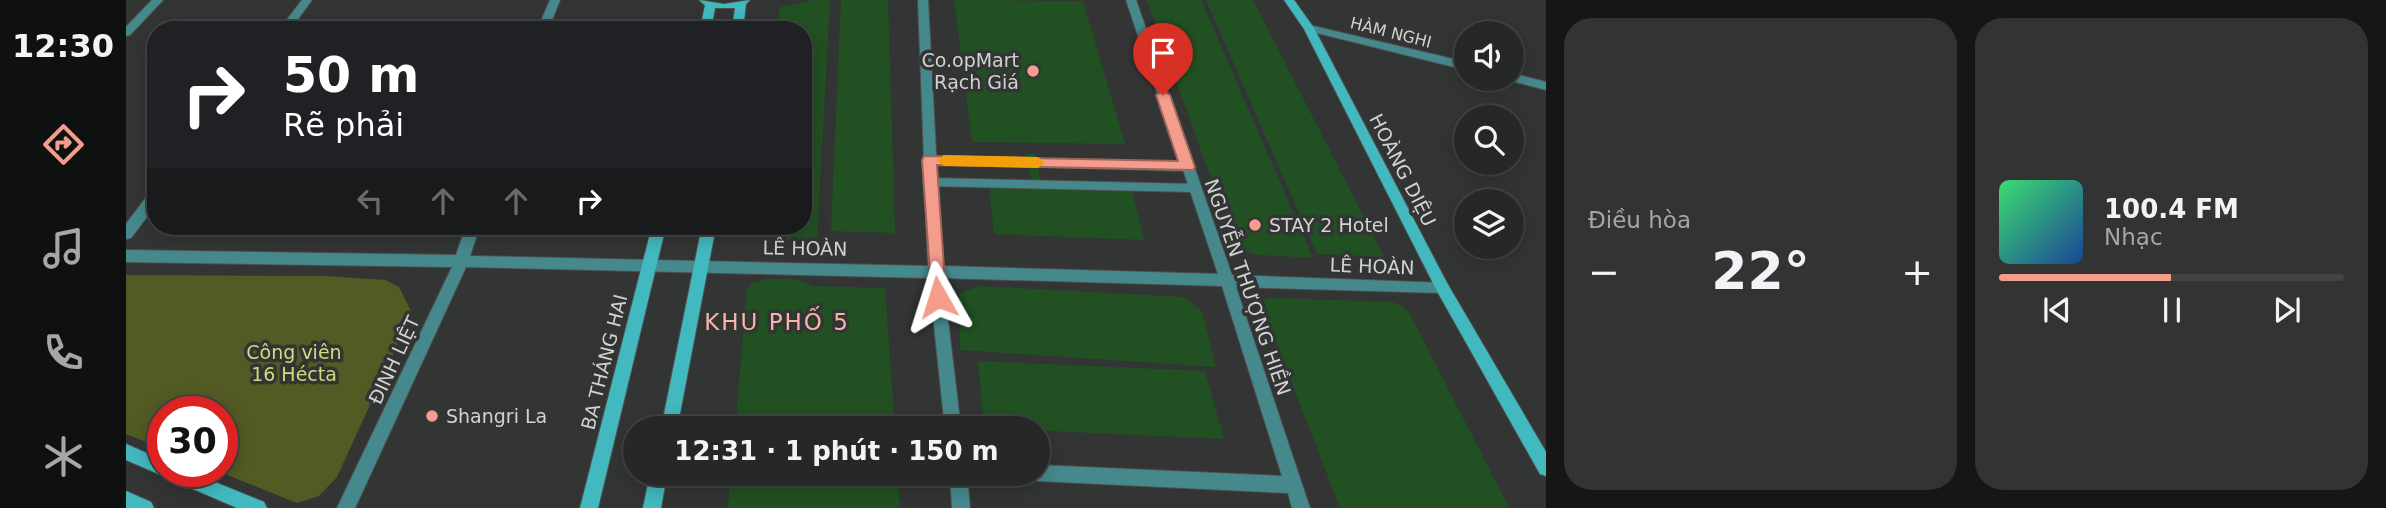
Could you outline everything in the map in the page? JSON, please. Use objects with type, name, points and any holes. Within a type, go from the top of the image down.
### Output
[{"type":"street","points":[[126,33],[158,0]]},
{"type":"street","points":[[291,21],[307,0]]},
{"type":"street","points":[[546,21],[555,0]]},
{"type":"street","points":[[923,0],[935,270],[952,416]]},
{"type":"street","name":"NGUYỄN THƯỢNG HIỀN","points":[[1131,0],[1301,508]]},
{"type":"street","name":"HOÀNG DIỆU","points":[[1289,0],[1309,28],[1442,287],[1546,468]]},
{"type":"street","points":[[706,21],[707,2],[721,7],[743,2],[739,21]]},
{"type":"street","name":"HÀM NGHI","points":[[1309,28],[1454,63]]},
{"type":"street","points":[[1524,81],[1546,86]]},
{"type":"street","points":[[126,234],[147,207]]},
{"type":"street","name":"ĐINH LIỆT","points":[[346,508],[462,260],[470,235]]},
{"type":"street","name":"BA THÁNG HAI","points":[[589,508],[657,235]]},
{"type":"street","points":[[672,416],[708,235]]},
{"type":"street","name":"LÊ HOÀN","points":[[126,257],[462,260],[935,270],[1442,287]]},
{"type":"street","points":[[126,452],[147,461]]},
{"type":"street","points":[[1050,474],[1294,485]]},
{"type":"street","points":[[652,508],[657,486]]},
{"type":"street","points":[[959,486],[961,508]]},
{"type":"street","points":[[207,487],[258,508]]},
{"type":"street","points":[[126,500],[145,508]]},
{"type":"lane","points":[[929,160],[1188,167]]},
{"type":"lane","points":[[929,182],[1194,188]]},
{"type":"green space","name":"Công viên 16 Hécta","points":[[126,275],[324,276],[386,280],[399,287],[411,311],[337,477],[319,496],[297,503],[238,479],[238,396],[147,396],[147,443],[126,434]]},
{"type":"building","points":[[814,0],[830,0],[817,241],[786,240],[787,236],[749,235],[812,235],[812,21],[778,21],[780,7]]},
{"type":"building","points":[[841,0],[888,0],[895,233],[831,231]]},
{"type":"building","name":"Co.opMart Rạch Giá","points":[[954,0],[1083,1],[1125,144],[972,142]]},
{"type":"building","points":[[1147,0],[1201,0],[1313,258],[1259,255],[1236,248]]},
{"type":"building","points":[[1206,0],[1253,0],[1384,257],[1317,254]]},
{"type":"building","points":[[1026,154],[1035,154],[1042,188],[1132,192],[1144,240],[994,234],[989,187],[1033,188]]},
{"type":"building","points":[[768,279],[793,279],[814,286],[885,288],[894,416],[736,416],[747,290],[752,283]]},
{"type":"building","points":[[979,286],[1183,297],[1202,311],[1216,367],[960,350],[959,294]]},
{"type":"building","points":[[1271,298],[1392,302],[1403,306],[1410,314],[1509,508],[1340,508],[1263,308],[1263,301]]},
{"type":"building","points":[[978,361],[1205,371],[1224,439],[1050,431],[1050,416],[983,416]]},
{"type":"building","points":[[730,486],[899,486],[900,508],[728,508]]},
{"type":"slow traffic","points":[[944,160],[1038,163]]},
{"type":"place","name":"Co.opMart Rạch Giá","points":[[1033,71]]},
{"type":"place","name":"STAY 2 Hotel","points":[[1255,225]]},
{"type":"place","name":"Shangri La","points":[[432,416]]},
{"type":"district","name":"KHU PHỐ 5","points":[[777,322]]},
{"type":"route","points":[[938,297],[929,160],[1188,167],[1163,95]]}]
